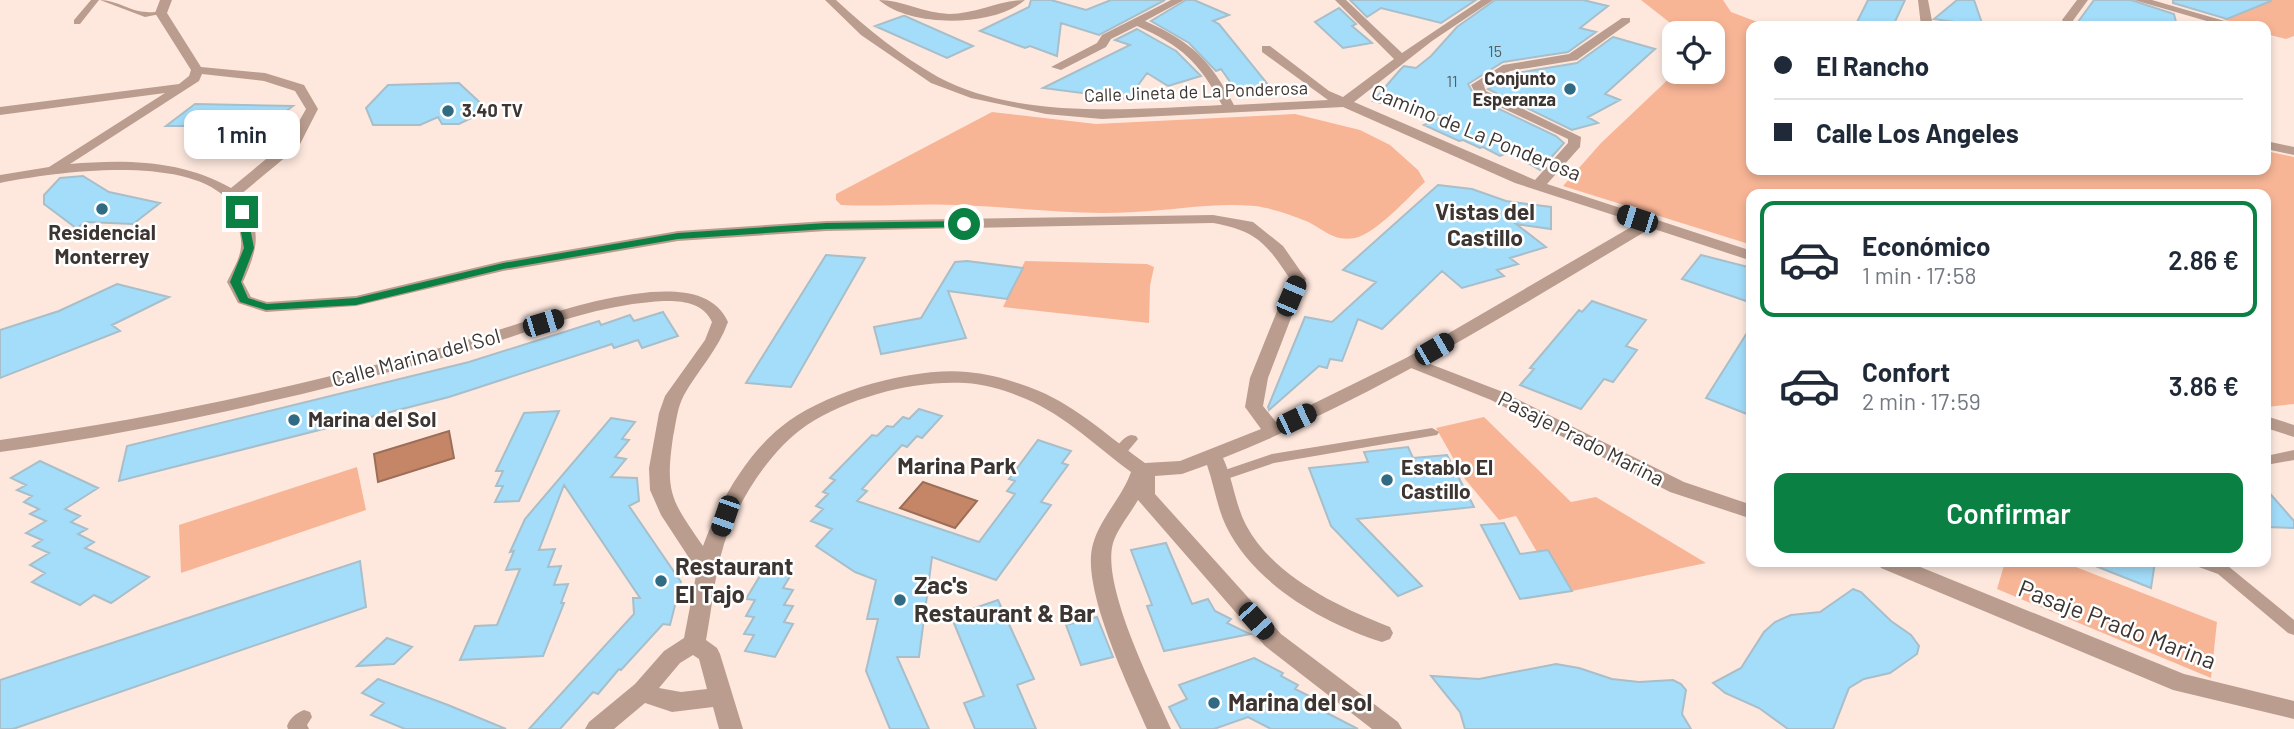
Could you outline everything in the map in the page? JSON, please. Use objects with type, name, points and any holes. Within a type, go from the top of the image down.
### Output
[{"type":"street","points":[[52,169],[195,78],[197,70],[161,13],[167,0]]},
{"type":"street","name":"Calle Jineta de La Ponderosa","points":[[830,0],[864,33],[935,80],[975,95],[1046,110],[1102,115],[1344,103]]},
{"type":"street","points":[[884,0],[904,9],[946,17],[987,14],[1020,0]]},
{"type":"street","points":[[1057,67],[1102,45],[1106,37],[1179,0]]},
{"type":"street","points":[[1340,0],[1402,60]]},
{"type":"street","points":[[1344,103],[1488,0]]},
{"type":"street","points":[[1923,0],[1926,21]]},
{"type":"street","points":[[2068,20],[2083,0]]},
{"type":"street","points":[[2139,0],[2207,21]]},
{"type":"street","points":[[1536,186],[1575,144],[1574,137],[1481,93],[1477,85],[1507,68],[1573,57],[1626,20]]},
{"type":"street","points":[[1137,22],[1173,37],[1197,54],[1210,69],[1229,107]]},
{"type":"street","name":"Camino de La Ponderosa","points":[[1266,49],[1325,94],[1536,186],[1746,254]]},
{"type":"street","points":[[197,70],[265,78],[300,88],[312,109],[294,143],[232,194]]},
{"type":"street","points":[[0,111],[184,86]]},
{"type":"street","points":[[2271,146],[2294,151]]},
{"type":"street","points":[[0,179],[52,169],[117,166],[159,169],[201,177],[232,194],[242,212],[249,248],[235,282],[244,300],[266,307],[356,302],[503,266],[678,236],[826,226],[1213,219],[1248,225],[1278,249],[1298,279],[1259,378],[1254,407],[1273,431]]},
{"type":"street","points":[[1140,470],[1182,467],[1273,431],[1412,362],[1649,223]]},
{"type":"street","name":"Calle Marina del Sol","points":[[0,446],[87,434],[246,400],[438,354],[612,303],[653,297],[686,298],[709,305],[719,316],[720,322],[713,340],[681,384],[668,413],[659,468],[660,490],[671,515],[707,568]]},
{"type":"street","name":"Pasaje Prado Marina","points":[[1412,362],[1497,396],[1678,487],[1746,510]]},
{"type":"street","points":[[597,729],[643,691],[672,657],[694,643],[707,568],[725,516],[767,453],[786,431],[847,400],[886,387],[940,377],[966,377],[1034,396],[1064,411],[1140,470],[1147,479],[1145,496],[1273,640],[1390,729]]},
{"type":"street","points":[[2271,424],[2294,431]]},
{"type":"street","points":[[1212,456],[1238,530],[1266,563],[1294,586],[1350,621],[1382,632]]},
{"type":"street","points":[[1140,470],[1132,495],[1114,519],[1101,548],[1103,575],[1111,611],[1159,729]]},
{"type":"street","name":"Pasaje Prado Marina","points":[[1900,567],[2181,683],[2292,709]]},
{"type":"street","points":[[694,643],[709,654],[731,729]]},
{"type":"street","points":[[643,691],[658,701],[677,703],[720,696]]},
{"type":"lane","points":[[77,22],[94,0]]},
{"type":"lane","points":[[104,0],[145,15],[161,13]]},
{"type":"lane","points":[[1221,476],[1272,459],[1432,432]]},
{"type":"lane","points":[[1118,454],[1131,439]]},
{"type":"lane","points":[[2271,460],[2294,455]]},
{"type":"lane","points":[[2219,567],[2294,629]]},
{"type":"shaded area","points":[[1641,0],[1723,0],[1731,12],[1755,21],[1746,21],[1746,175],[2271,175],[2271,152],[2294,157],[2294,404],[2271,406],[2271,189],[1746,189],[1746,243],[1563,186],[1601,143],[1663,84],[1725,84],[1725,21],[1668,21]]},
{"type":"shaded area","points":[[2263,0],[2294,0],[2294,36],[2286,39],[2271,35],[2271,21],[2223,20],[2268,2]]},
{"type":"shaded area","points":[[992,112],[1096,124],[1295,114],[1360,130],[1390,145],[1418,170],[1425,182],[1373,229],[1364,235],[1347,239],[1294,216],[1255,206],[1225,205],[1090,213],[980,206],[841,205],[836,200],[836,194]]},
{"type":"shaded area","points":[[1025,261],[1147,264],[1154,267],[1150,286],[1149,323],[1003,307]]},
{"type":"shaded area","points":[[1484,417],[1571,502],[1596,497],[1706,563],[1572,591],[1548,550],[1537,552],[1516,516],[1499,520],[1465,479],[1436,428]]},
{"type":"shaded area","points":[[449,431],[454,458],[378,482],[374,454]]},
{"type":"shaded area","points":[[357,467],[366,510],[181,573],[179,525]]},
{"type":"shaded area","points":[[923,482],[977,501],[955,528],[900,508]]},
{"type":"shaded area","points":[[2004,567],[2076,567],[2217,622],[2211,678],[1997,589]]},
{"type":"building","points":[[1031,0],[1051,0],[1086,10],[1111,0],[1165,0],[1099,35],[1061,23],[1057,56],[1030,46],[1025,48],[980,31],[1029,7]]},
{"type":"building","points":[[1186,0],[1194,0],[1229,15],[1213,21],[1219,24],[1274,92],[1240,96],[1221,69],[1216,71],[1189,43],[1151,21]]},
{"type":"building","points":[[1350,0],[1476,0],[1441,23],[1381,8],[1367,17]]},
{"type":"building","points":[[1495,0],[1583,0],[1608,6],[1580,28],[1596,32],[1568,52],[1503,62],[1468,84],[1476,98],[1556,136],[1564,143],[1540,170],[1509,152],[1500,156],[1424,125],[1444,116],[1373,101],[1404,66],[1416,68],[1431,56],[1457,27]]},
{"type":"building","points":[[1868,0],[1905,0],[1895,21],[1858,21]]},
{"type":"building","points":[[1957,0],[1974,0],[1981,21],[1948,21],[1934,19]]},
{"type":"building","points":[[2094,0],[2131,0],[2174,14],[2176,21],[2079,21]]},
{"type":"building","points":[[2173,0],[2271,1],[2227,19],[2173,3]]},
{"type":"building","points":[[1339,8],[1356,24],[1352,26],[1372,43],[1343,48],[1315,22]]},
{"type":"building","points":[[903,16],[973,46],[947,58],[875,26]]},
{"type":"building","points":[[1137,29],[1176,51],[1201,76],[1168,86],[1147,73],[1128,99],[1043,88],[1130,45],[1115,40]]},
{"type":"building","points":[[1613,37],[1655,49],[1605,94],[1620,100],[1588,117],[1598,123],[1572,130],[1488,89],[1511,74],[1577,63]]},
{"type":"building","points":[[459,83],[488,110],[459,124],[442,124],[438,117],[420,125],[373,125],[366,108],[388,85]]},
{"type":"building","points":[[195,104],[293,106],[266,126],[166,126]]},
{"type":"building","name":"Residencial Monterrey","points":[[83,176],[109,192],[160,203],[133,224],[87,222],[76,228],[44,204],[44,195],[60,178]]},
{"type":"building","points":[[1438,185],[1472,189],[1506,201],[1551,207],[1551,229],[1516,224],[1546,247],[1510,258],[1518,264],[1497,270],[1504,276],[1462,288],[1442,271],[1382,329],[1358,319],[1342,361],[1330,359],[1327,368],[1319,366],[1269,410],[1305,317],[1332,322],[1376,282],[1343,270]]},
{"type":"building","points":[[826,255],[865,258],[791,387],[746,383]]},
{"type":"building","points":[[1701,255],[1746,266],[1746,301],[1682,279]]},
{"type":"building","points":[[955,262],[1023,268],[1007,299],[948,291],[966,338],[881,354],[874,327],[921,318]]},
{"type":"building","points":[[117,284],[169,297],[112,325],[120,331],[0,378],[0,330],[59,311]]},
{"type":"building","points":[[1592,301],[1646,320],[1626,346],[1637,350],[1613,382],[1604,379],[1581,409],[1520,385],[1534,369],[1530,368],[1579,310],[1582,312]]},
{"type":"building","name":"Marina del Sol","points":[[663,312],[678,336],[642,348],[638,340],[614,348],[612,344],[449,397],[119,481],[127,446],[469,362],[599,321],[601,325],[630,315],[634,321]]},
{"type":"building","points":[[1746,335],[1746,414],[1706,398]]},
{"type":"building","points":[[919,409],[942,416],[922,438],[917,436],[907,447],[902,445],[862,489],[867,491],[857,501],[979,542],[1015,494],[1007,491],[1015,481],[1009,479],[1038,440],[1071,451],[1062,463],[1068,465],[1041,502],[1051,505],[996,580],[932,557],[919,657],[897,657],[929,729],[890,729],[866,671],[878,619],[867,619],[876,580],[855,572],[816,546],[832,529],[811,521],[823,509],[816,506],[828,494],[823,492],[835,480],[830,478],[872,435],[877,436],[887,426],[893,427],[903,417],[909,419]]},
{"type":"building","points":[[559,411],[519,501],[495,502],[503,486],[496,486],[503,471],[496,471],[524,413]]},
{"type":"building","points":[[611,418],[635,422],[622,439],[629,440],[615,457],[626,459],[611,477],[637,478],[639,501],[629,506],[681,582],[670,625],[663,624],[598,694],[593,692],[560,729],[529,729],[634,614],[633,598],[640,598],[564,485],[539,550],[555,549],[548,567],[561,566],[554,585],[568,584],[561,603],[564,603],[543,656],[460,660],[475,626],[497,625],[520,569],[506,570],[514,551],[510,552],[525,519]]},
{"type":"building","name":"Establo El Castillo","points":[[1408,447],[1413,458],[1447,455],[1474,507],[1357,519],[1422,586],[1398,596],[1331,526],[1309,468],[1368,462],[1364,452]]},
{"type":"building","points":[[40,461],[98,488],[65,509],[80,516],[71,522],[87,529],[78,534],[94,542],[85,548],[149,577],[111,603],[94,595],[80,605],[32,582],[45,573],[30,565],[49,553],[33,546],[42,540],[26,533],[46,521],[30,514],[39,509],[24,502],[32,496],[17,490],[26,485],[11,478]]},
{"type":"building","points":[[2271,495],[2294,521],[2294,528],[2271,527]]},
{"type":"building","points":[[1504,523],[1520,554],[1548,550],[1572,591],[1520,599],[1481,525]]},
{"type":"building","points":[[1166,543],[1192,604],[1208,599],[1215,611],[1231,619],[1227,623],[1250,634],[1164,651],[1147,606],[1152,605],[1131,550]]},
{"type":"building","points":[[360,561],[366,607],[13,729],[0,729],[0,680]]},
{"type":"building","points":[[2098,567],[2154,567],[2151,588]]},
{"type":"building","points":[[764,569],[792,573],[783,588],[793,590],[784,605],[793,606],[784,622],[793,624],[775,657],[745,651],[754,635],[744,634],[754,617],[746,616],[755,600],[746,599]]},
{"type":"building","points":[[1853,589],[1861,592],[1891,621],[1911,635],[1919,646],[1917,654],[1890,673],[1864,679],[1849,688],[1833,729],[1788,729],[1759,708],[1725,693],[1713,683],[1741,668],[1764,632],[1775,622],[1791,615],[1820,612]]},
{"type":"building","points":[[998,600],[1034,679],[1017,685],[1036,729],[975,729],[964,703],[984,696],[951,616]]},
{"type":"building","points":[[1097,617],[1113,657],[1081,665],[1066,625]]},
{"type":"building","points":[[387,638],[412,647],[394,664],[357,666]]},
{"type":"building","points":[[1254,658],[1283,673],[1281,676],[1298,685],[1295,689],[1329,710],[1327,713],[1358,729],[1271,729],[1248,717],[1214,729],[1181,729],[1169,707],[1187,699],[1179,685]]},
{"type":"building","points":[[1556,664],[1612,679],[1639,682],[1673,680],[1686,690],[1682,714],[1691,729],[1465,729],[1460,712],[1431,676],[1479,679]]},
{"type":"building","points":[[378,679],[506,729],[405,729],[371,715],[384,703],[362,693]]},
{"type":"place","name":"Conjunto Esperanza","points":[[1570,89]]},
{"type":"place","name":"3.40 TV","points":[[448,111]]},
{"type":"place","name":"Residencial Monterrey","points":[[102,209]]},
{"type":"place","name":"Marina del Sol","points":[[294,420]]},
{"type":"place","name":"Establo El Castillo","points":[[1387,480]]},
{"type":"place","name":"Restaurant El Tajo","points":[[661,581]]},
{"type":"place","name":"Zac's Restaurant & Bar","points":[[900,600]]},
{"type":"place","name":"Marina del sol","points":[[1214,703]]},
{"type":"district","name":"Vistas del Castillo","points":[[1485,225]]},
{"type":"district","name":"Marina Park","points":[[957,466]]},
{"type":"route","points":[[242,212],[249,248],[235,282],[244,300],[266,307],[356,302],[503,266],[678,236],[826,226],[964,224]]}]
